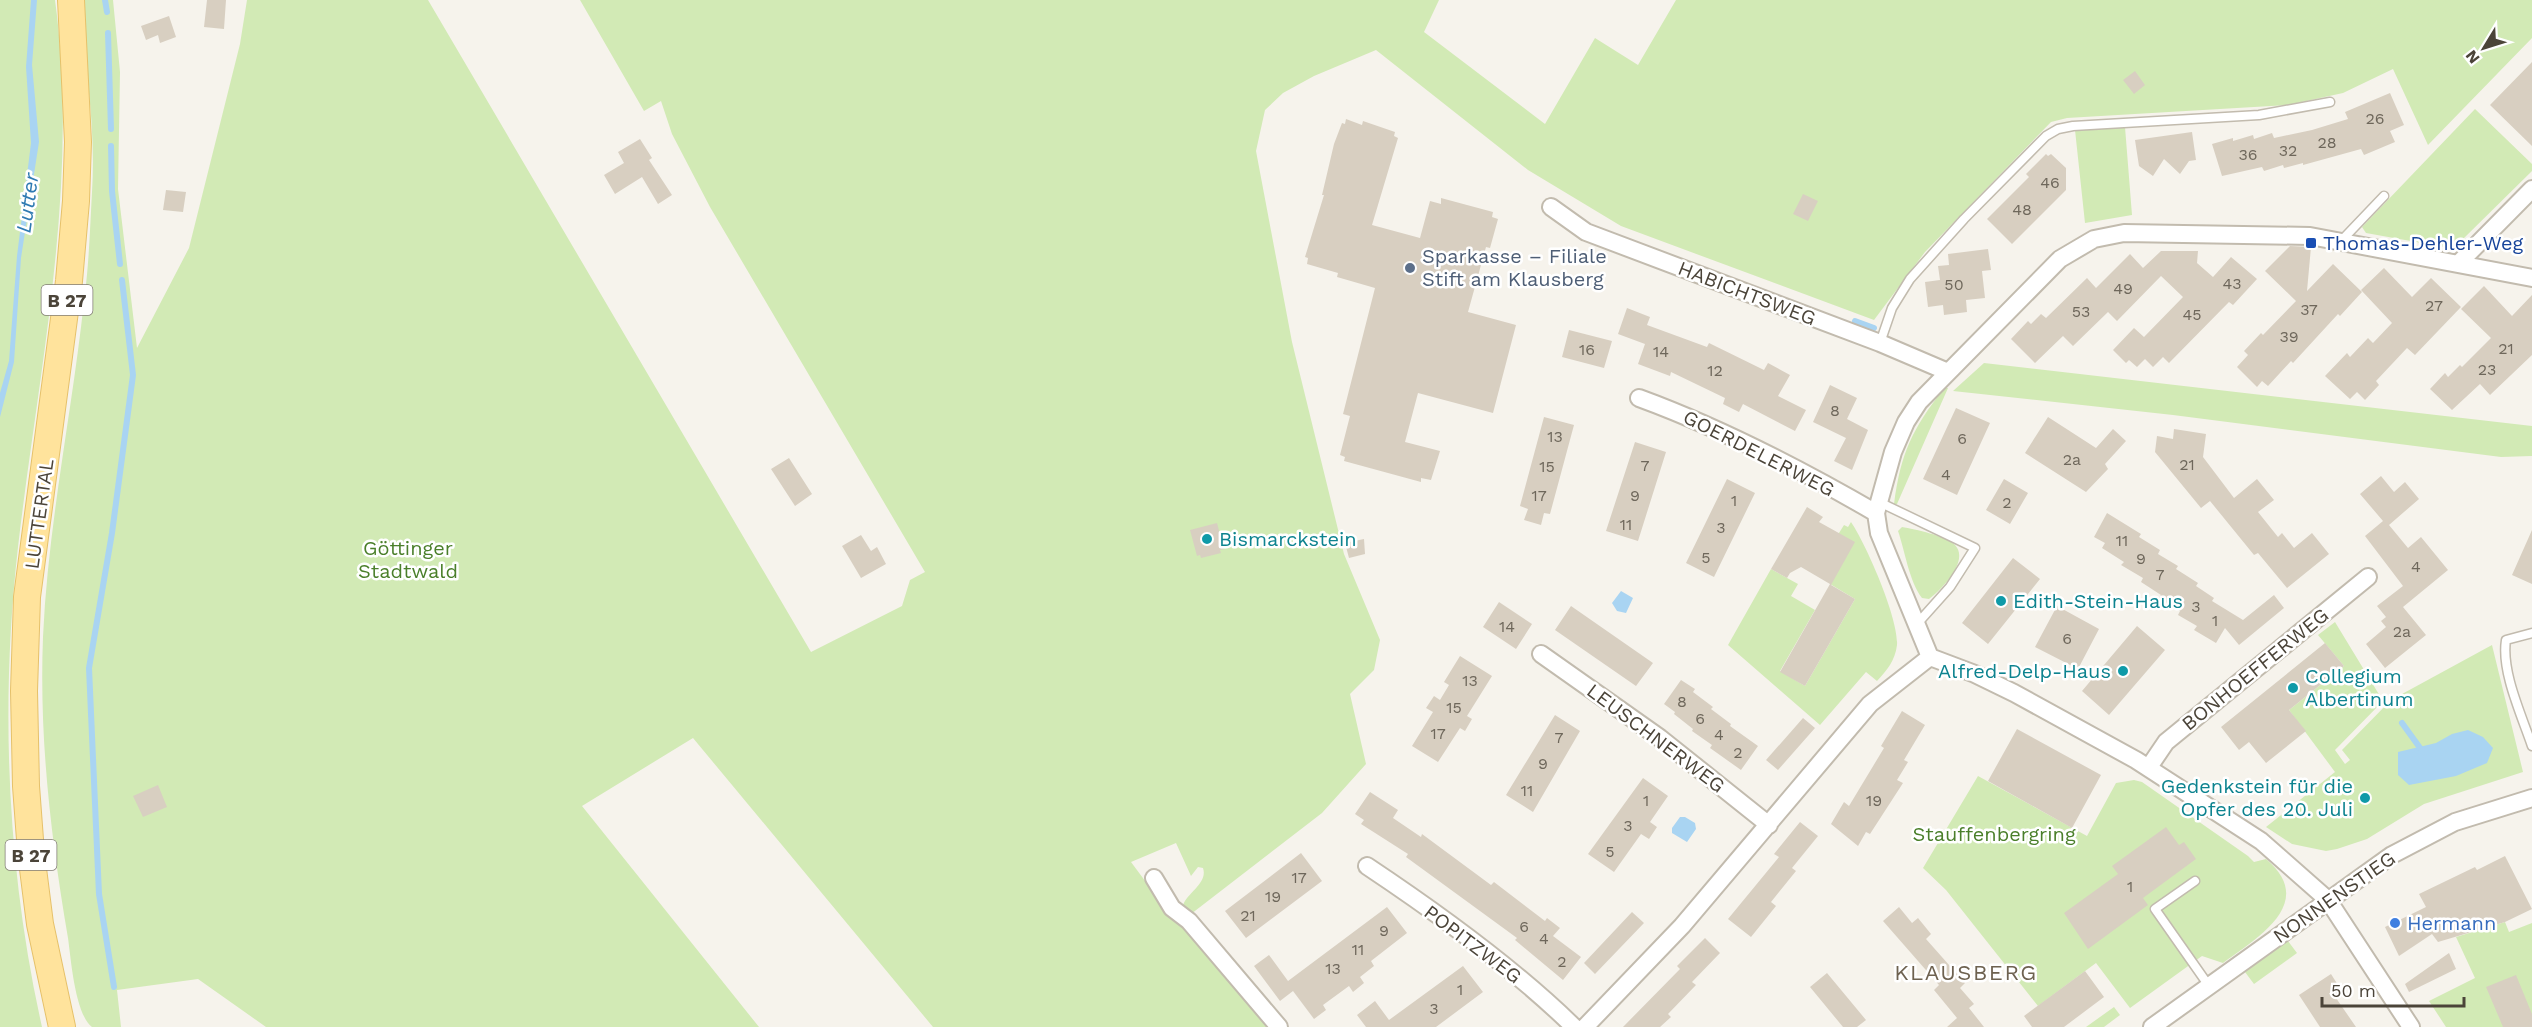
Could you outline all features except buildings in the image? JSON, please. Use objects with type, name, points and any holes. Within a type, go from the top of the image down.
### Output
[{"type":"main road","name":"LUTTERTAL","points":[[62,1027],[40,924],[31,853],[26,786],[24,690],[27,597],[68,292],[76,201],[78,142],[71,0]]},
{"type":"street","points":[[2458,264],[2532,189]]},
{"type":"street","name":"HABICHTSWEG","points":[[1551,207],[1586,232],[1881,343],[1948,372]]},
{"type":"street","points":[[2411,1027],[2328,900],[2260,841],[2149,767],[2014,693],[1975,674],[1930,657],[1879,533],[1878,507],[1893,452],[1906,422],[1919,402],[2060,259],[2094,240],[2124,233],[2153,232],[2310,236],[2532,278]]},
{"type":"street","name":"GOERDELERWEG","points":[[1640,398],[1681,413],[1878,507]]},
{"type":"street","name":"BONHOEFFERWEG","points":[[2149,767],[2166,742],[2368,577]]},
{"type":"street","name":"LEUSCHNERWEG","points":[[1540,654],[1660,738],[1769,825]]},
{"type":"street","points":[[1585,1027],[1668,941],[1870,704],[1930,657]]},
{"type":"street","name":"NONNENSTIEG","points":[[2152,1027],[2392,855],[2445,827],[2532,798]]},
{"type":"street","name":"POPITZWEG","points":[[1367,866],[1549,1002],[1574,1027]]},
{"type":"street","points":[[1154,878],[1172,908],[1189,921],[1279,1027]]},
{"type":"lane","points":[[1881,343],[1892,308],[1910,279],[2038,144],[2058,129],[2088,124],[2259,115],[2330,102]]},
{"type":"lane","points":[[2341,241],[2384,196]]},
{"type":"lane","name":"GOERDELERWEG","points":[[1878,507],[1975,548],[1950,587],[1915,625]]},
{"type":"lane","points":[[2532,633],[2506,640],[2505,651],[2513,692],[2532,746]]},
{"type":"lane","points":[[2195,881],[2155,909],[2209,986]]},
{"type":"green space","points":[[0,0],[55,0],[61,69],[63,137],[60,206],[46,343],[18,547],[9,667],[8,728],[14,848],[30,968],[42,1027],[0,1027]]},
{"type":"green space","name":"Göttinger Stadtwald","points":[[77,0],[113,0],[120,72],[118,189],[137,348],[189,248],[240,44],[247,0],[428,0],[811,652],[902,606],[910,580],[925,572],[710,207],[672,134],[661,101],[644,111],[580,0],[1439,0],[1424,32],[1545,124],[1595,38],[1638,65],[1676,0],[2532,0],[2532,38],[2428,145],[2393,69],[2343,93],[2288,105],[2067,118],[2051,122],[1925,252],[1874,320],[1621,226],[1528,170],[1376,50],[1314,76],[1283,93],[1265,110],[1256,151],[1292,342],[1344,554],[1380,640],[1374,670],[1350,694],[1366,764],[1322,813],[1191,914],[1183,905],[1203,878],[1203,868],[1198,867],[1191,876],[1176,843],[1131,862],[1163,905],[1270,1027],[933,1027],[693,738],[582,806],[759,1027],[266,1027],[198,979],[117,990],[121,1027],[92,1027],[86,1020],[78,999],[56,863],[45,751],[42,675],[50,553],[79,343],[90,233],[93,144],[87,72]]},
{"type":"green space","points":[[2475,109],[2532,164],[2532,171],[2462,240],[2444,247],[2366,233],[2362,227]]},
{"type":"green space","points":[[2125,127],[2132,215],[2085,223],[2075,130]]},
{"type":"green space","points":[[1984,363],[2532,426],[2532,456],[2501,457],[2173,415],[1953,391]]},
{"type":"green space","points":[[1944,388],[1948,388],[1897,504],[1894,504],[1900,470],[1910,442],[1916,429]]},
{"type":"green space","points":[[1851,522],[1873,564],[1887,600],[1893,618],[1897,645],[1892,661],[1877,681],[1866,672],[1820,725],[1728,645],[1771,569],[1798,584],[1791,596],[1815,610],[1780,671],[1805,686],[1855,599],[1830,584],[1839,533],[1844,525],[1848,527]]},
{"type":"green space","points":[[1902,527],[1945,539],[1955,545],[1959,552],[1957,567],[1952,575],[1929,599],[1922,598],[1914,583],[1898,531]]},
{"type":"green space","points":[[2335,622],[2383,701],[2335,750],[2345,764],[2350,760],[2342,750],[2391,700],[2492,645],[2523,772],[2424,804],[2367,839],[2337,849],[2326,851],[2292,844],[2266,827],[2335,772],[2289,710],[2344,666],[2318,635]]},
{"type":"green space","name":"Stauffenbergring","points":[[1978,776],[2087,836],[2116,783],[2134,780],[2142,782],[2254,862],[2266,859],[2280,875],[2286,890],[2284,905],[2277,918],[2265,931],[2223,963],[2202,956],[2130,1008],[2096,963],[2038,1006],[1946,890],[1923,868]]},
{"type":"green space","points":[[2505,922],[2509,932],[2532,923],[2532,1027],[2446,1027],[2429,1001],[2475,978],[2456,937]]},
{"type":"green space","points":[[2288,941],[2297,953],[2254,984],[2245,972]]},
{"type":"green space","points":[[2114,1007],[2120,1015],[2104,1027],[2086,1027]]},
{"type":"water","name":"Lutter","points":[[31,0],[37,0],[32,65],[39,142],[21,258],[14,362],[0,417],[0,393],[9,361],[17,256],[31,143],[26,67]]},
{"type":"water","points":[[1621,591],[1633,598],[1626,613],[1617,611],[1612,603]]},
{"type":"water","points":[[2468,730],[2483,737],[2493,748],[2487,763],[2456,776],[2409,785],[2398,775],[2398,752],[2436,743],[2452,734]]},
{"type":"water","points":[[1680,817],[1685,817],[1695,823],[1696,829],[1687,842],[1672,833],[1672,828]]},
{"type":"waterway","points":[[105,0],[107,12]]},
{"type":"waterway","points":[[108,33],[111,129]]},
{"type":"waterway","points":[[111,146],[112,191],[120,264]]},
{"type":"waterway","points":[[114,987],[99,894],[89,668],[112,533],[133,375],[122,280]]},
{"type":"waterway","points":[[1855,321],[1874,328]]},
{"type":"waterway","points":[[2402,723],[2423,752]]},
{"type":"place","name":"Thomas-Dehler-Weg","points":[[2311,243]]},
{"type":"place","name":"Sparkasse – Filiale Stift am Klausberg","points":[[1410,268]]},
{"type":"place","name":"Bismarckstein","points":[[1207,539]]},
{"type":"place","name":"Edith-Stein-Haus","points":[[2001,601]]},
{"type":"place","name":"Alfred-Delp-Haus","points":[[2123,671]]},
{"type":"place","name":"Collegium Albertinum","points":[[2293,688]]},
{"type":"place","name":"Gedenkstein für die Opfer des 20. Juli","points":[[2365,798]]},
{"type":"place","name":"Hermann","points":[[2395,923]]},
{"type":"district","name":"KLAUSBERG","points":[[1966,972]]}]
